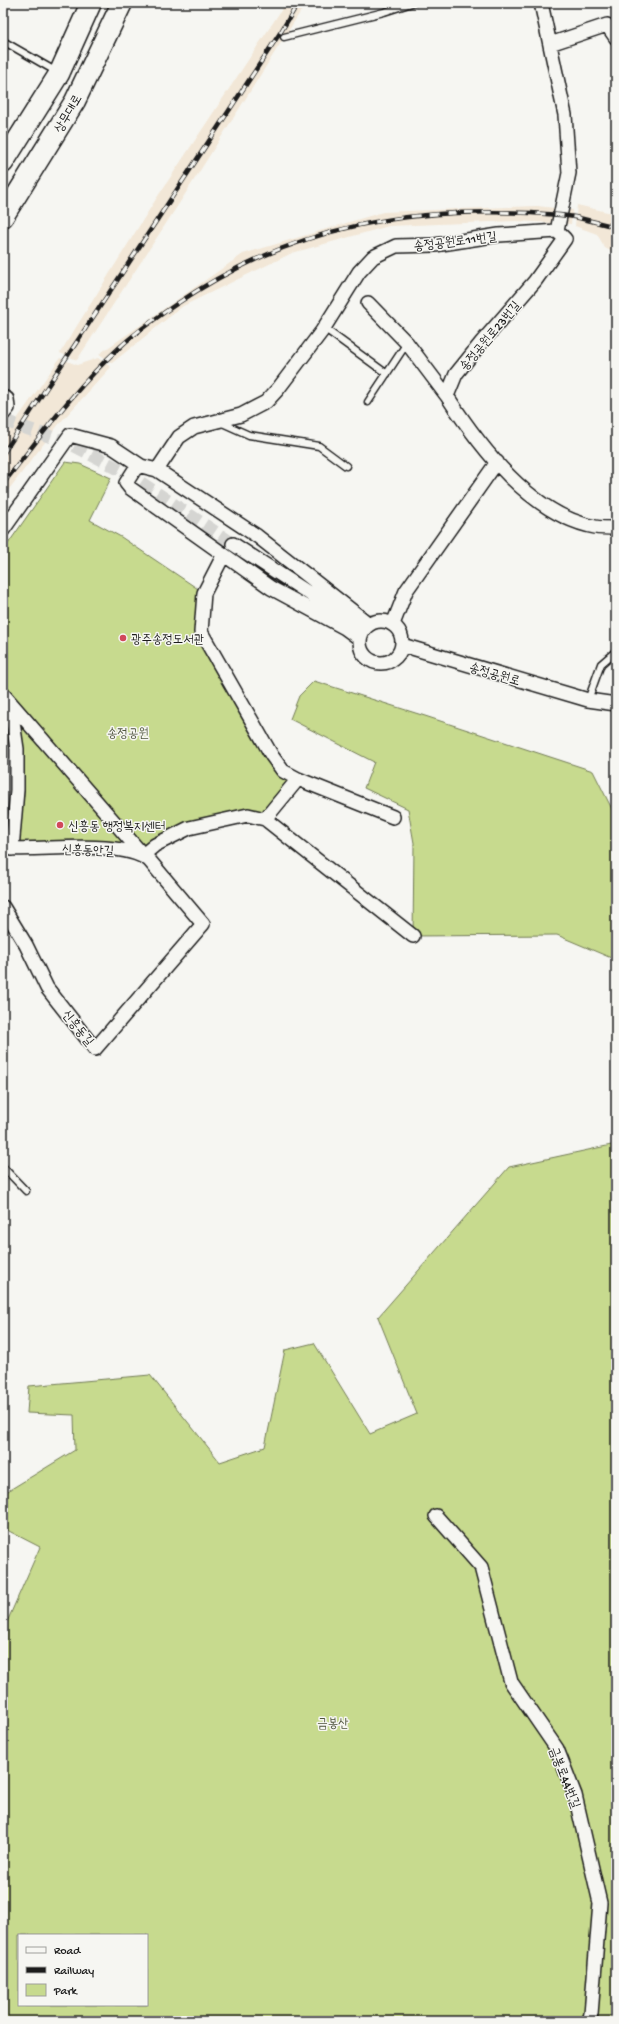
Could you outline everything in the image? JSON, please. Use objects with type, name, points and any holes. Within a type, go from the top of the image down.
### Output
[{"type":"main road","name":"상무대로","points":[[3,163],[59,74],[91,3]]},
{"type":"main road","name":"상무대로","points":[[3,218],[76,101],[122,3]]},
{"type":"street","points":[[541,3],[565,115],[569,173],[557,231]]},
{"type":"street","points":[[550,44],[607,25],[616,38]]},
{"type":"street","name":"송정공원로11번길","points":[[157,470],[179,437],[194,427],[253,410],[266,402],[278,389],[324,328],[359,272],[373,257],[396,246],[435,245],[499,235],[557,231]]},
{"type":"street","name":"송정공원로23번길","points":[[447,396],[456,374],[480,343],[535,281],[565,239],[557,231]]},
{"type":"street","points":[[368,303],[407,343],[497,462],[516,482],[550,509],[565,518],[596,527],[616,528]]},
{"type":"street","points":[[3,397],[7,399],[8,408],[3,414]]},
{"type":"street","points":[[3,530],[70,435],[111,446],[141,466],[157,470],[257,536],[364,631]]},
{"type":"street","points":[[393,624],[406,590],[497,462]]},
{"type":"street","points":[[141,466],[135,469],[126,483],[130,488],[223,556],[270,588],[345,628],[364,631],[379,620],[393,624],[401,635],[402,646],[398,655],[393,659],[379,663],[372,661],[362,652],[364,631]]},
{"type":"street","points":[[233,544],[364,631]]},
{"type":"street","points":[[223,556],[204,593],[201,632],[272,756],[283,771],[298,779],[393,816]]},
{"type":"street","name":"송정공원로","points":[[402,646],[588,700],[616,704]]},
{"type":"street","points":[[6,698],[143,855],[155,845],[189,828],[248,815],[265,819],[414,936]]},
{"type":"street","name":"신흥동안길","points":[[6,698],[17,749],[17,790],[8,849],[107,848],[143,855]]},
{"type":"street","points":[[265,819],[298,779]]},
{"type":"street","name":"신흥동길","points":[[3,907],[26,944],[47,988],[95,1049],[203,924],[149,860],[143,855]]},
{"type":"street","name":"금봉로44번길","points":[[436,1516],[481,1567],[511,1682],[557,1749],[575,1796],[600,1903],[592,2014],[589,2021]]},
{"type":"lane","points":[[284,37],[384,12],[412,3]]},
{"type":"lane","points":[[3,41],[59,74]]},
{"type":"lane","points":[[324,328],[387,374]]},
{"type":"lane","points":[[368,402],[407,343]]},
{"type":"lane","points":[[219,421],[249,435],[318,446],[346,466]]},
{"type":"lane","points":[[588,700],[601,664],[616,651]]},
{"type":"lane","points":[[3,1167],[26,1191]]},
{"type":"shaded area","points":[[286,3],[306,3],[182,199],[77,360],[60,353],[156,199]]},
{"type":"shaded area","points":[[577,205],[616,214],[616,254],[605,248],[597,234],[575,226]]},
{"type":"shaded area","points":[[537,206],[573,210],[571,224],[516,221],[389,226],[292,253],[183,306],[112,363],[99,354],[243,254],[383,212]]},
{"type":"shaded area","points":[[60,358],[77,365],[98,358],[111,367],[59,424],[3,497],[3,439]]},
{"type":"green space","name":"송정공원","points":[[65,462],[80,464],[111,478],[90,520],[121,537],[204,593],[201,632],[272,756],[298,779],[265,819],[189,828],[143,855],[12,849],[17,790],[3,694],[3,551]]},
{"type":"green space","points":[[314,681],[593,771],[616,817],[616,960],[557,935],[413,936],[414,843],[408,809],[364,788],[374,762],[290,719],[299,696]]},
{"type":"green space","name":"금봉산","points":[[616,1144],[616,2021],[3,2021],[3,1631],[40,1547],[3,1528],[3,1494],[75,1450],[74,1415],[27,1413],[29,1386],[150,1375],[220,1462],[265,1447],[285,1350],[314,1343],[370,1434],[417,1414],[378,1317],[509,1167]]},
{"type":"tunnel","points":[[3,420],[71,444],[128,474],[233,544]]},
{"type":"railway","points":[[3,454],[282,30],[298,3]]},
{"type":"railway","points":[[3,484],[73,396],[104,362],[126,341],[175,305],[220,277],[266,255],[312,238],[359,225],[407,217],[457,213],[508,212],[575,217],[616,227]]},
{"type":"place","name":"광주송정도서관","points":[[123,638]]},
{"type":"place","name":"신흥동 행정복지센터","points":[[60,825]]}]
